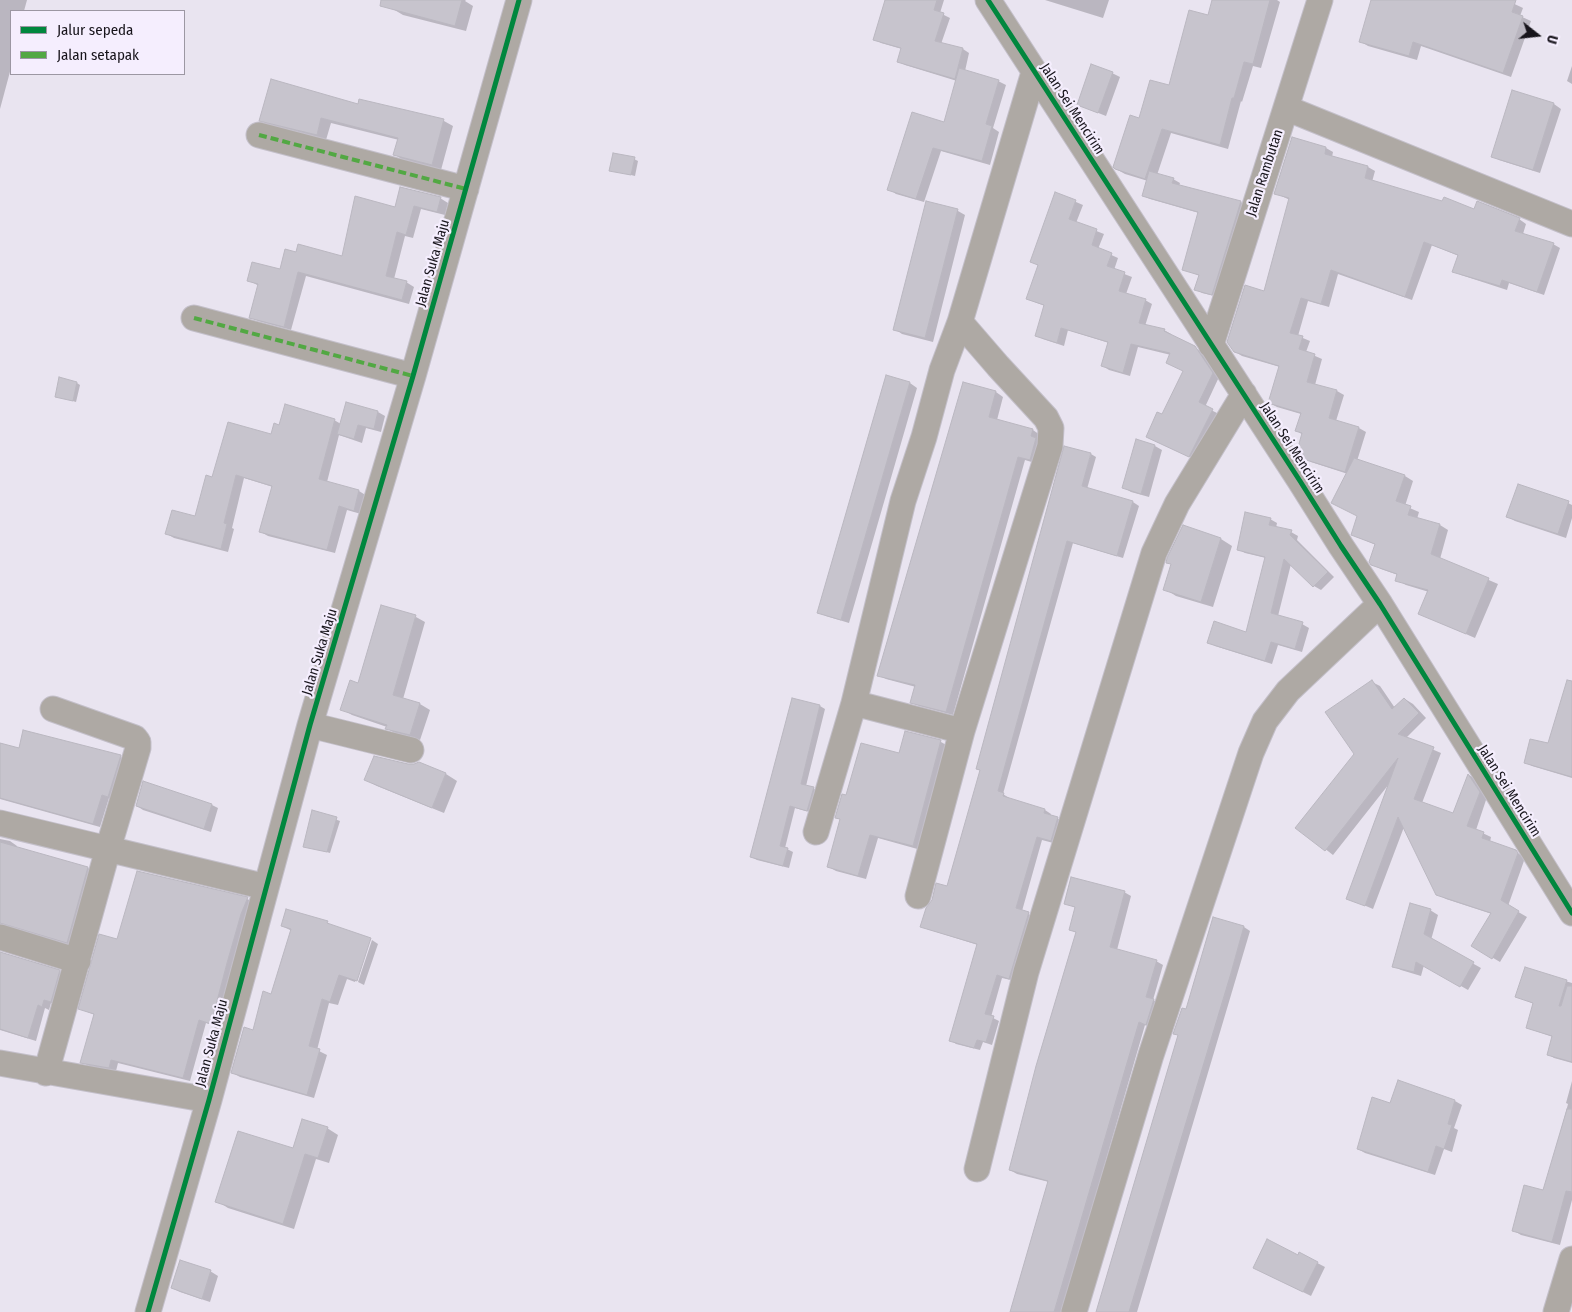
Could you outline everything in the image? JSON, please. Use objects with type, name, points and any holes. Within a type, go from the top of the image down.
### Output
[{"type":"street","name":"Jalan Suka Maju","points":[[148,1312],[310,725],[413,376],[519,0]]},
{"type":"street","name":"Jalan Sei Mencirim","points":[[988,0],[1380,604],[1572,913]]},
{"type":"street","name":"Jalan Rambutan","points":[[1211,345],[1320,0]]},
{"type":"street","points":[[816,832],[854,703],[903,501],[924,437],[942,370],[960,322],[1034,72]]},
{"type":"street","points":[[1286,108],[1572,224]]},
{"type":"street","points":[[258,135],[466,189]]},
{"type":"street","points":[[194,318],[413,376]]},
{"type":"street","points":[[918,896],[962,731],[1050,446],[1051,428],[1046,418],[960,322]]},
{"type":"street","points":[[977,1169],[1026,972],[1154,553],[1177,504],[1244,394]]},
{"type":"street","points":[[1074,1312],[1151,1055],[1251,753],[1265,721],[1288,691],[1380,604]]},
{"type":"street","points":[[854,703],[962,731]]},
{"type":"street","points":[[46,1073],[138,748],[138,742],[135,738],[53,709]]},
{"type":"street","points":[[310,725],[411,750]]},
{"type":"street","points":[[0,823],[266,886]]},
{"type":"street","points":[[0,937],[78,960]]},
{"type":"street","points":[[0,1063],[46,1073],[208,1100]]},
{"type":"street","points":[[1556,1312],[1572,1259]]},
{"type":"building","points":[[381,0],[462,0],[455,26],[380,6]]},
{"type":"building","points":[[885,0],[937,0],[934,10],[944,13],[935,41],[963,48],[955,79],[897,62],[901,48],[873,40]]},
{"type":"building","points":[[1212,0],[1270,0],[1253,64],[1244,62],[1234,98],[1232,98],[1220,145],[1162,129],[1145,179],[1115,169],[1113,167],[1130,115],[1139,118],[1150,80],[1169,85],[1189,10],[1208,15]]},
{"type":"building","points":[[1371,0],[1516,0],[1512,12],[1523,16],[1503,73],[1413,42],[1409,56],[1359,42]]},
{"type":"building","points":[[1091,64],[1113,72],[1098,113],[1077,105]]},
{"type":"building","points":[[959,68],[999,80],[986,124],[992,126],[982,161],[933,148],[916,199],[887,190],[912,112],[944,122]]},
{"type":"building","points":[[271,79],[358,104],[359,99],[444,119],[432,165],[393,155],[398,138],[321,118],[317,135],[259,121]]},
{"type":"building","points":[[1512,90],[1554,103],[1533,170],[1491,157]]},
{"type":"building","points":[[1292,137],[1326,147],[1325,154],[1368,166],[1365,178],[1442,201],[1444,197],[1474,209],[1477,201],[1520,218],[1515,231],[1554,243],[1537,292],[1502,280],[1500,286],[1452,272],[1458,255],[1424,242],[1405,297],[1331,270],[1321,304],[1301,298],[1290,333],[1303,336],[1299,349],[1315,354],[1307,382],[1337,390],[1329,418],[1359,427],[1345,472],[1303,459],[1297,451],[1302,433],[1295,431],[1301,413],[1268,403],[1279,366],[1234,352],[1227,342],[1245,285],[1264,291],[1289,198],[1274,194]]},
{"type":"building","points":[[613,153],[635,157],[631,175],[609,171]]},
{"type":"building","points":[[1149,171],[1174,178],[1172,183],[1241,201],[1212,295],[1194,290],[1199,275],[1182,270],[1198,212],[1142,196]]},
{"type":"building","points":[[400,187],[441,197],[437,212],[414,206],[406,235],[397,232],[386,276],[407,281],[402,300],[298,272],[284,327],[249,318],[258,284],[247,281],[252,262],[280,269],[285,249],[296,252],[298,244],[342,256],[355,196],[395,207]]},
{"type":"building","points":[[1055,192],[1076,200],[1069,219],[1097,229],[1092,245],[1112,253],[1107,266],[1125,272],[1119,291],[1146,299],[1139,323],[1165,329],[1164,331],[1195,346],[1213,373],[1199,402],[1213,409],[1189,457],[1146,437],[1157,412],[1162,414],[1183,371],[1166,363],[1170,353],[1131,344],[1123,373],[1101,366],[1108,342],[1061,328],[1057,343],[1035,336],[1044,305],[1026,299],[1038,265],[1030,262]]},
{"type":"building","points":[[926,201],[958,209],[925,338],[893,330]]},
{"type":"building","points":[[886,375],[910,382],[841,620],[817,613]]},
{"type":"building","points":[[59,377],[77,382],[73,401],[55,397]]},
{"type":"building","points":[[963,382],[996,391],[989,417],[1033,429],[1031,436],[1036,438],[1030,460],[1018,457],[946,712],[910,703],[915,685],[877,676]]},
{"type":"building","points":[[346,402],[378,411],[374,429],[358,425],[354,439],[337,434]]},
{"type":"building","points":[[285,404],[335,419],[319,479],[359,490],[354,511],[339,506],[327,550],[259,532],[272,486],[236,475],[224,523],[227,524],[221,549],[165,534],[172,510],[195,516],[206,475],[212,477],[228,422],[271,434],[274,423],[279,425]]},
{"type":"building","points":[[1136,439],[1155,445],[1141,494],[1122,488]]},
{"type":"building","points":[[1064,446],[1091,453],[1082,486],[1133,501],[1117,556],[1067,541],[998,791],[1004,793],[1003,796],[1045,809],[1044,813],[1058,817],[1051,841],[1037,837],[1016,908],[1029,912],[1009,979],[997,975],[985,1014],[994,1016],[986,1042],[977,1040],[974,1048],[949,1041],[977,944],[920,927],[926,908],[932,900],[936,883],[947,886],[980,770],[976,769]]},
{"type":"building","points":[[1354,458],[1405,475],[1396,501],[1411,506],[1408,515],[1440,524],[1431,554],[1489,578],[1466,634],[1418,614],[1428,590],[1395,581],[1397,574],[1371,565],[1369,562],[1375,544],[1351,535],[1357,516],[1331,503]]},
{"type":"building","points":[[1518,484],[1569,501],[1558,534],[1506,517]]},
{"type":"building","points":[[1245,512],[1271,518],[1269,525],[1292,530],[1290,535],[1328,572],[1313,587],[1284,559],[1271,613],[1303,622],[1295,649],[1271,642],[1265,661],[1207,643],[1214,621],[1246,632],[1265,557],[1237,550]]},
{"type":"building","points":[[1183,525],[1221,538],[1201,602],[1163,590],[1171,564],[1166,563],[1167,558]]},
{"type":"building","points":[[381,605],[416,615],[393,695],[420,703],[410,735],[385,729],[387,725],[340,710],[350,680],[358,683]]},
{"type":"building","points":[[1372,680],[1392,709],[1404,698],[1419,713],[1398,734],[1434,747],[1414,799],[1453,813],[1468,774],[1480,792],[1467,826],[1484,832],[1482,838],[1516,850],[1518,853],[1501,900],[1519,911],[1492,959],[1471,946],[1491,913],[1436,895],[1398,817],[1365,906],[1346,899],[1398,758],[1325,851],[1295,828],[1354,754],[1325,712]]},
{"type":"building","points":[[1567,680],[1572,681],[1572,777],[1524,763],[1530,739],[1548,743]]},
{"type":"building","points":[[792,698],[820,705],[801,784],[814,787],[807,811],[790,806],[780,846],[788,848],[783,866],[750,857]]},
{"type":"building","points":[[23,730],[121,755],[108,797],[102,795],[93,824],[0,798],[0,743],[19,748]]},
{"type":"building","points":[[905,731],[941,740],[913,846],[870,835],[858,876],[827,867],[840,819],[835,818],[842,794],[846,795],[861,743],[899,753]]},
{"type":"building","points":[[374,756],[408,764],[419,762],[446,773],[432,808],[364,780]]},
{"type":"building","points":[[143,781],[212,804],[204,829],[136,806]]},
{"type":"building","points":[[312,810],[337,817],[327,852],[303,847]]},
{"type":"building","points":[[0,842],[88,867],[67,943],[0,923]]},
{"type":"building","points":[[137,871],[248,897],[241,914],[211,1024],[199,1020],[183,1078],[111,1060],[109,1068],[80,1063],[94,1014],[78,1009],[99,934],[117,939]]},
{"type":"building","points":[[1071,877],[1125,891],[1110,947],[1157,960],[1146,997],[1154,999],[1146,1025],[1139,1022],[1054,1312],[1010,1312],[1048,1181],[1009,1170],[1036,1066],[1076,932],[1069,930],[1075,907],[1064,904]]},
{"type":"building","points":[[1410,903],[1431,909],[1424,934],[1474,962],[1460,987],[1416,962],[1414,972],[1392,967]]},
{"type":"building","points":[[286,909],[328,921],[327,923],[371,938],[357,981],[339,975],[330,1002],[322,999],[309,1046],[320,1049],[307,1095],[231,1073],[244,1027],[253,1030],[263,991],[271,994],[291,929],[281,926]]},
{"type":"building","points":[[1213,917],[1244,926],[1231,973],[1129,1312],[1096,1312],[1178,1035],[1173,1034],[1182,1008],[1186,1009]]},
{"type":"building","points":[[0,952],[60,970],[51,1002],[44,1000],[42,1007],[38,1005],[28,1038],[0,1029]]},
{"type":"building","points":[[1525,967],[1567,980],[1559,1006],[1561,1006],[1567,986],[1572,986],[1572,1062],[1547,1055],[1552,1036],[1526,1028],[1533,1003],[1515,997]]},
{"type":"building","points":[[1398,1080],[1455,1100],[1448,1124],[1452,1125],[1444,1149],[1436,1146],[1428,1172],[1357,1149],[1372,1097],[1390,1103]]},
{"type":"building","points":[[1567,1109],[1572,1109],[1572,1192],[1566,1191],[1552,1242],[1512,1231],[1524,1185],[1543,1190]]},
{"type":"building","points":[[302,1119],[328,1127],[318,1158],[305,1154],[283,1224],[215,1202],[238,1131],[293,1148]]},
{"type":"building","points":[[1267,1239],[1298,1255],[1299,1252],[1318,1262],[1303,1292],[1253,1268]]},
{"type":"building","points":[[180,1260],[211,1270],[202,1299],[171,1288]]},
{"type":"marked path","points":[[259,135],[466,189]]},
{"type":"marked path","points":[[194,318],[413,376]]},
{"type":"cycle path","points":[[148,1312],[209,1100],[310,725],[413,376],[519,0]]},
{"type":"cycle path","points":[[988,0],[1380,604],[1572,913]]}]
